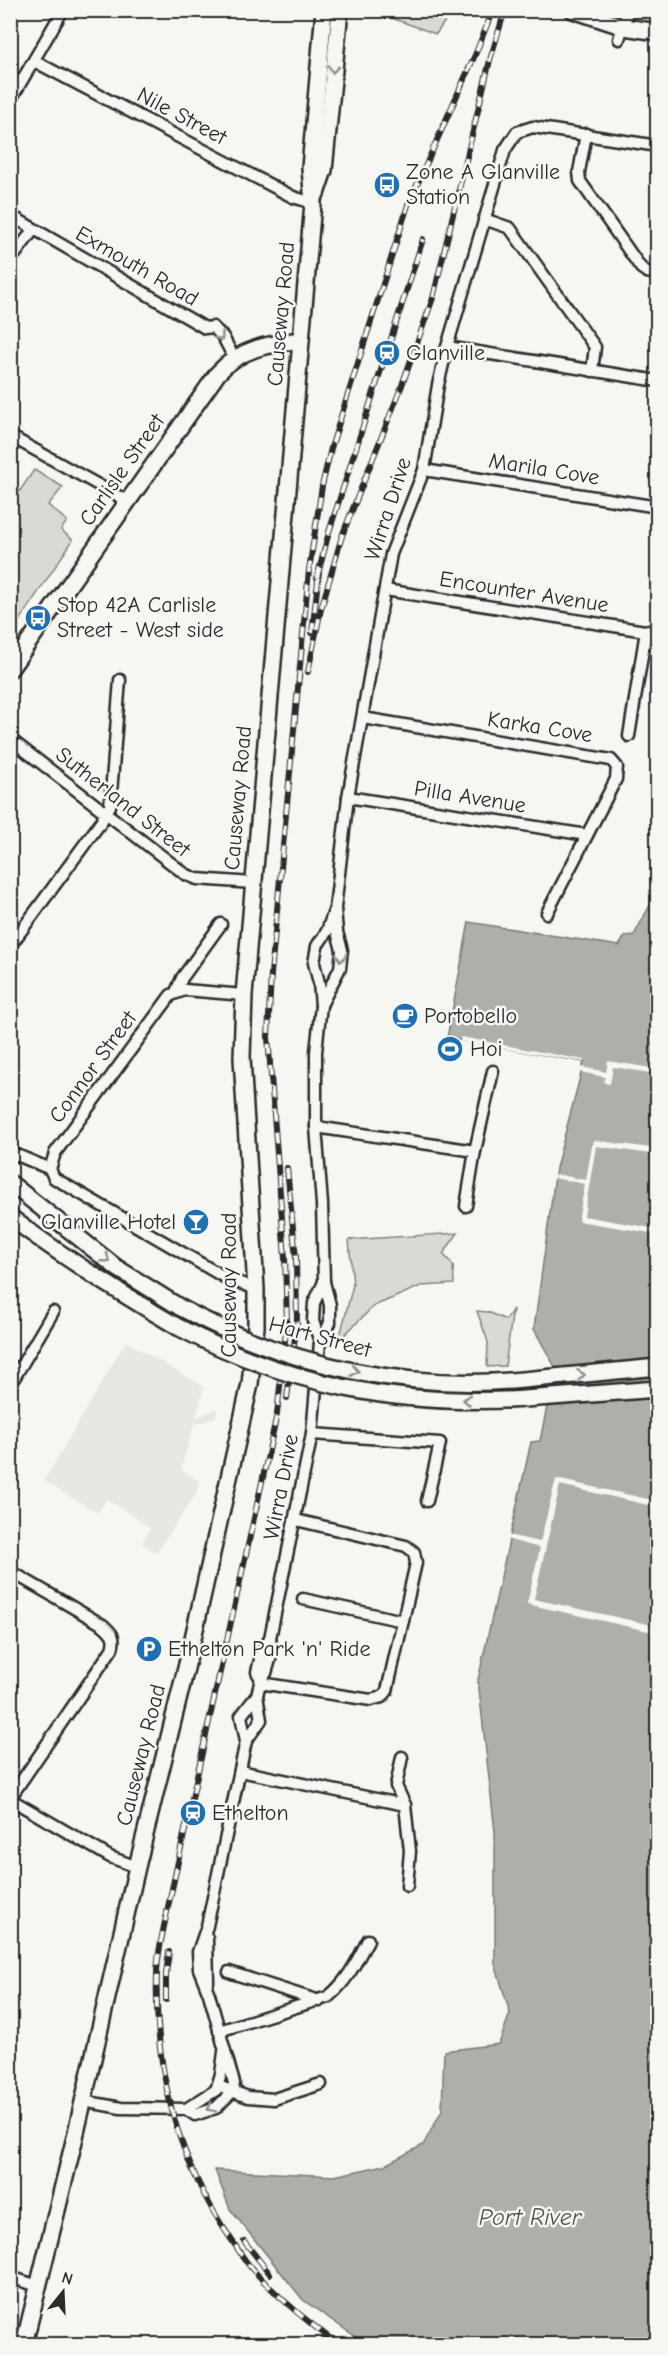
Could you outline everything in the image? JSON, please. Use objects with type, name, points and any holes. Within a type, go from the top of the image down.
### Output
[{"type":"main road","name":"Causeway Road","points":[[24,2344],[83,2101],[136,1867],[189,1656],[250,1384],[256,1328],[256,1289],[242,1058],[244,995],[313,202],[310,168],[324,10]]},
{"type":"main road","name":"Causeway Road","points":[[313,202],[324,170],[340,10]]},
{"type":"main road","points":[[573,10],[621,33],[657,32]]},
{"type":"main road","name":"Carlisle Street","points":[[11,667],[218,373],[234,358],[252,349],[301,340]]},
{"type":"main road","name":"Hart Street","points":[[10,1183],[117,1268],[181,1308],[278,1353],[338,1368],[412,1381],[486,1383],[657,1367]]},
{"type":"main road","name":"Hart Street","points":[[10,1217],[48,1246],[111,1288],[178,1327],[254,1363],[338,1388],[411,1398],[484,1401],[657,1389]]},
{"type":"street","points":[[10,101],[63,10]]},
{"type":"street","points":[[621,33],[628,10]]},
{"type":"street","name":"Nile Street","points":[[34,60],[292,197],[313,202]]},
{"type":"street","name":"Wirra Drive","points":[[320,1342],[330,1323],[330,1305],[324,1281],[322,1204],[316,1127],[316,1052],[321,1005],[320,984],[314,963],[317,946],[327,931],[335,908],[352,766],[363,718],[392,554],[424,470],[438,385],[447,347],[505,150],[517,132],[532,126],[657,146]]},
{"type":"street","points":[[586,134],[579,172],[580,181],[641,268],[647,273],[657,274]]},
{"type":"street","name":"Exmouth Road","points":[[10,215],[205,328],[213,327],[223,337],[234,358]]},
{"type":"street","points":[[484,219],[510,228],[595,347],[592,371]]},
{"type":"street","points":[[10,261],[34,229]]},
{"type":"street","points":[[447,347],[657,381]]},
{"type":"street","points":[[10,436],[127,501]]},
{"type":"street","name":"Marila Cove","points":[[424,470],[657,507]]},
{"type":"street","name":"Encounter Avenue","points":[[385,590],[652,632]]},
{"type":"street","points":[[629,736],[652,632]]},
{"type":"street","points":[[10,946],[110,806],[120,680]]},
{"type":"street","name":"Karka Cove","points":[[363,718],[611,760],[617,768],[616,779],[547,913]]},
{"type":"street","name":"Sutherland Street","points":[[10,739],[191,878],[253,883]]},
{"type":"street","name":"Pilla Avenue","points":[[348,796],[586,835]]},
{"type":"street","name":"Wirra Drive","points":[[321,1005],[340,968],[342,950],[335,908]]},
{"type":"street","name":"Connor Street","points":[[50,1169],[55,1154],[165,1001],[176,992],[182,978],[221,924]]},
{"type":"street","points":[[176,992],[185,990],[244,995]]},
{"type":"street","points":[[466,1206],[475,1151],[493,1071]]},
{"type":"street","points":[[316,1127],[475,1151]]},
{"type":"street","name":"Hart Street","points":[[10,1152],[50,1169],[54,1178],[224,1277],[256,1289]]},
{"type":"street","name":"Wirra Drive","points":[[246,1741],[261,1720],[257,1695],[260,1681],[257,1672],[262,1651],[270,1638],[312,1434],[320,1342],[313,1320],[314,1303],[324,1281]]},
{"type":"street","points":[[10,1385],[53,1312]]},
{"type":"street","points":[[312,1434],[440,1443],[427,1501]]},
{"type":"street","points":[[260,1681],[371,1700],[382,1697],[387,1691],[416,1563],[414,1552],[406,1546],[296,1520]]},
{"type":"street","points":[[10,1571],[103,1625],[114,1639],[112,1649],[10,1798],[110,1857],[136,1867]]},
{"type":"street","points":[[303,1599],[403,1621]]},
{"type":"street","name":"Wirra Drive","points":[[233,2091],[234,2083],[209,1994],[199,1969],[198,1952],[207,1926],[246,1741],[241,1716],[257,1695]]},
{"type":"street","points":[[402,1757],[396,1786],[405,1805],[410,1851],[407,1886]]},
{"type":"street","points":[[240,1772],[405,1805]]},
{"type":"street","points":[[219,2031],[320,2001],[338,1989],[354,1967],[368,1940]]},
{"type":"street","points":[[229,1972],[320,2001]]},
{"type":"street","name":"Wirra Drive","points":[[218,2086],[224,2052]]},
{"type":"street","points":[[83,2101],[121,2108],[186,2109],[207,2097],[218,2086],[248,2097],[274,2099],[321,2085]]},
{"type":"street","points":[[186,2109],[195,2115],[207,2112],[216,2108],[233,2091]]},
{"type":"street","points":[[10,2277],[38,2286]]},
{"type":"shaded area","points":[[381,11],[452,11],[436,34],[383,15]]},
{"type":"shaded area","points":[[34,470],[63,487],[48,505],[67,521],[61,530],[73,540],[11,633],[11,504]]},
{"type":"shaded area","points":[[458,1233],[443,1254],[453,1265],[454,1284],[421,1286],[374,1306],[339,1340],[353,1285],[349,1240]]},
{"type":"shaded area","points":[[513,1309],[505,1366],[487,1367],[488,1342],[477,1311],[488,1312],[506,1320]]},
{"type":"shaded area","points":[[126,1341],[204,1387],[196,1417],[217,1409],[216,1417],[194,1425],[181,1469],[199,1481],[196,1494],[156,1553],[142,1543],[150,1528],[132,1515],[106,1499],[98,1513],[44,1481]]},
{"type":"water","name":"Port River","points":[[657,892],[657,2344],[366,2344],[303,2300],[230,2209],[215,2170],[334,2176],[385,2165],[423,2145],[442,2110],[444,2051],[499,2044],[510,2013],[495,1964],[495,1832],[478,1680],[531,1442],[540,1441],[555,1367],[534,1329],[556,1168],[584,1062],[447,1038],[469,922],[619,946],[625,936],[634,935]]},
{"type":"pier","points":[[461,1037],[584,1060],[584,1062],[460,1041]]},
{"type":"pier","points":[[608,1061],[657,1069],[657,1074],[613,1067],[610,1084],[604,1083],[605,1077],[580,1072],[582,1067],[606,1072]]},
{"type":"pier","points":[[593,1140],[657,1149],[657,1155],[596,1146],[584,1216],[657,1229],[657,1234],[578,1221],[585,1184],[554,1178],[555,1174],[586,1180]]},
{"type":"pier","points":[[556,1479],[657,1501],[657,1507],[560,1485],[534,1599],[657,1626],[657,1633],[527,1604],[540,1548],[506,1539],[507,1535],[540,1542]]},
{"type":"railway","points":[[338,2344],[293,2309],[252,2269],[212,2209],[196,2178],[183,2146],[165,2079],[157,2010],[157,1966],[277,1414],[287,1322],[285,1258],[268,1037],[271,974],[309,570],[322,486],[331,448],[408,205],[493,10]]},
{"type":"railway","points":[[308,672],[321,609],[342,536],[401,388],[433,298],[490,60],[505,10]]},
{"type":"railway","points":[[317,578],[329,532],[423,239]]},
{"type":"railway","points":[[312,633],[319,572]]},
{"type":"railway","points":[[287,1168],[296,1258],[297,1322],[287,1398]]},
{"type":"railway","points":[[166,2000],[169,1952]]},
{"type":"railway","points":[[244,2241],[270,2274]]},
{"type":"place","name":"Zone A Glanville Station","points":[[387,185]]},
{"type":"place","name":"Glanville","points":[[387,353]]},
{"type":"place","name":"Stop 42A Carlisle Street - West side","points":[[38,618]]},
{"type":"place","name":"Portobello","points":[[405,1016]]},
{"type":"place","name":"Hoi","points":[[450,1049]]},
{"type":"place","name":"Glanville Hotel","points":[[196,1222]]},
{"type":"place","name":"Ethelton Park 'n' Ride","points":[[149,1649]]},
{"type":"place","name":"Ethelton","points":[[193,1813]]}]
